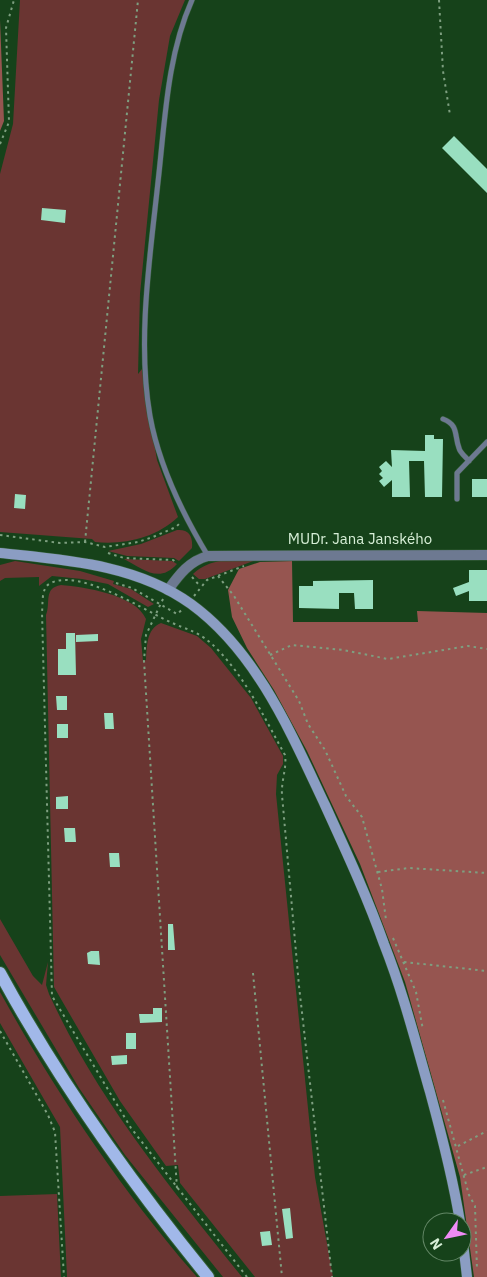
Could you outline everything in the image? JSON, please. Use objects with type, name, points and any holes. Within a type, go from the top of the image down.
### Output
[{"type":"main road","points":[[0,553],[112,568],[168,590],[189,603],[227,636],[258,678],[301,754],[354,867],[399,984],[454,1178],[459,1212]]},
{"type":"main road","points":[[0,972],[70,1092],[157,1215],[208,1277]]},
{"type":"main road","points":[[465,1262],[467,1277]]},
{"type":"street","name":"MUDr. Jana Janského","points":[[208,556],[233,554],[487,555]]},
{"type":"street","points":[[168,590],[184,569],[199,558],[208,556]]},
{"type":"lane","points":[[192,0],[182,22],[173,60],[146,303],[146,366],[150,416],[163,468],[208,556]]},
{"type":"lane","points":[[443,420],[452,423],[456,429],[459,450],[469,461]]},
{"type":"lane","points":[[457,499],[458,473],[487,442]]},
{"type":"path","points":[[0,144],[9,122],[6,28],[14,0]]},
{"type":"path","points":[[85,542],[138,0]]},
{"type":"path","points":[[439,0],[443,71],[450,115]]},
{"type":"path","points":[[0,535],[60,543],[85,542],[105,547],[138,542],[176,527],[187,517]]},
{"type":"path","points":[[108,553],[124,558],[173,560],[200,586]]},
{"type":"path","points":[[116,583],[132,588],[160,606],[178,614],[207,580],[251,564]]},
{"type":"path","points":[[247,1277],[177,1189],[126,1120],[54,1001],[51,991],[43,595],[48,584],[71,581],[107,589],[166,620],[195,631],[219,651],[247,686],[285,755],[286,763],[281,781],[299,986],[332,1277]]},
{"type":"path","points":[[168,590],[146,635],[144,661],[177,1189]]},
{"type":"path","points":[[270,655],[292,645],[343,650],[388,659],[468,646],[487,649]]},
{"type":"path","points":[[378,872],[409,868],[487,873]]},
{"type":"path","points":[[404,962],[487,970]]},
{"type":"path","points":[[252,973],[282,1277]]},
{"type":"path","points":[[0,1031],[48,1115],[55,1132],[64,1277]]},
{"type":"path","points":[[457,1146],[487,1132]]},
{"type":"path","points":[[464,1175],[487,1167]]},
{"type":"shaded area","points":[[20,0],[185,0],[170,36],[159,100],[140,294],[138,374],[142,369],[157,460],[178,517],[150,535],[128,541],[106,543],[95,542],[92,539],[0,532],[0,174],[13,124]]},
{"type":"shaded area","points":[[0,20],[4,121],[0,131]]},
{"type":"shaded area","points":[[177,530],[187,532],[191,537],[192,544],[192,548],[179,561],[174,558],[127,556],[108,551],[141,544]]},
{"type":"shaded area","points":[[124,559],[172,561],[177,564],[164,573],[157,574],[144,570]]},
{"type":"shaded area","points":[[259,559],[205,579],[199,579],[193,574],[208,565],[224,560]]},
{"type":"shaded area","points":[[15,561],[80,571],[114,581],[113,584],[131,589],[154,604],[148,607],[108,584],[82,579],[52,576],[39,586],[39,577],[5,578],[0,581],[0,565]]},
{"type":"shaded area","points":[[292,561],[293,622],[418,622],[417,611],[487,613],[487,1277],[474,1277],[472,1262],[472,1212],[465,1212],[460,1177],[405,982],[360,864],[307,751],[274,690],[247,648],[232,617],[228,590],[239,569],[260,562]]},
{"type":"shaded area","points":[[61,585],[96,590],[109,594],[132,604],[140,611],[146,619],[141,639],[143,661],[146,660],[147,644],[152,629],[161,623],[197,636],[211,648],[251,698],[283,756],[283,764],[277,775],[276,794],[315,1177],[333,1277],[255,1277],[180,1183],[178,1165],[166,1166],[120,1101],[54,987],[46,615],[52,589]]},
{"type":"shaded area","points":[[0,919],[33,976],[42,985],[48,962],[46,985],[49,994],[89,1070],[136,1141],[242,1277],[223,1277],[125,1155],[79,1088],[0,955]]},
{"type":"shaded area","points":[[0,992],[21,1030],[91,1140],[142,1210],[197,1277],[67,1277],[60,1127],[0,1023]]},
{"type":"shaded area","points":[[57,1194],[61,1277],[0,1277],[0,1196]]},
{"type":"building","points":[[454,136],[487,169],[487,193],[442,148]]},
{"type":"building","points":[[42,208],[66,210],[65,223],[41,220]]},
{"type":"building","points":[[425,435],[434,435],[434,439],[443,439],[442,497],[425,497],[424,461],[409,461],[410,497],[392,497],[392,480],[384,487],[379,481],[383,478],[379,474],[382,471],[379,467],[386,461],[392,467],[391,450],[425,451]]},
{"type":"building","points":[[472,479],[487,479],[487,497],[472,497]]},
{"type":"building","points":[[15,494],[26,495],[25,509],[14,508]]},
{"type":"building","points":[[469,570],[487,570],[487,601],[469,601],[469,591],[456,596],[453,588],[469,582]]},
{"type":"building","points":[[373,580],[373,609],[355,609],[354,593],[339,593],[339,609],[299,608],[299,586],[313,586],[313,581]]},
{"type":"building","points":[[66,633],[75,633],[76,675],[58,675],[58,649],[66,649]]},
{"type":"building","points":[[98,634],[98,641],[76,642],[76,635]]},
{"type":"building","points":[[56,696],[67,696],[67,710],[57,710]]},
{"type":"building","points":[[104,713],[113,713],[114,729],[105,729]]},
{"type":"building","points":[[57,724],[68,724],[68,738],[57,738]]},
{"type":"building","points":[[68,796],[68,809],[56,809],[56,797]]},
{"type":"building","points":[[64,828],[75,828],[76,842],[65,842]]},
{"type":"building","points":[[109,853],[119,853],[120,867],[110,867]]},
{"type":"building","points":[[168,924],[173,924],[175,950],[168,950]]},
{"type":"building","points":[[99,951],[100,965],[88,964],[87,953]]},
{"type":"building","points":[[153,1008],[162,1008],[162,1022],[140,1023],[139,1014],[153,1014]]},
{"type":"building","points":[[126,1033],[136,1033],[136,1049],[126,1049]]},
{"type":"building","points":[[127,1055],[127,1064],[112,1065],[111,1056]]},
{"type":"building","points":[[290,1208],[293,1238],[286,1239],[282,1209]]},
{"type":"building","points":[[270,1231],[272,1245],[262,1246],[260,1232]]}]
